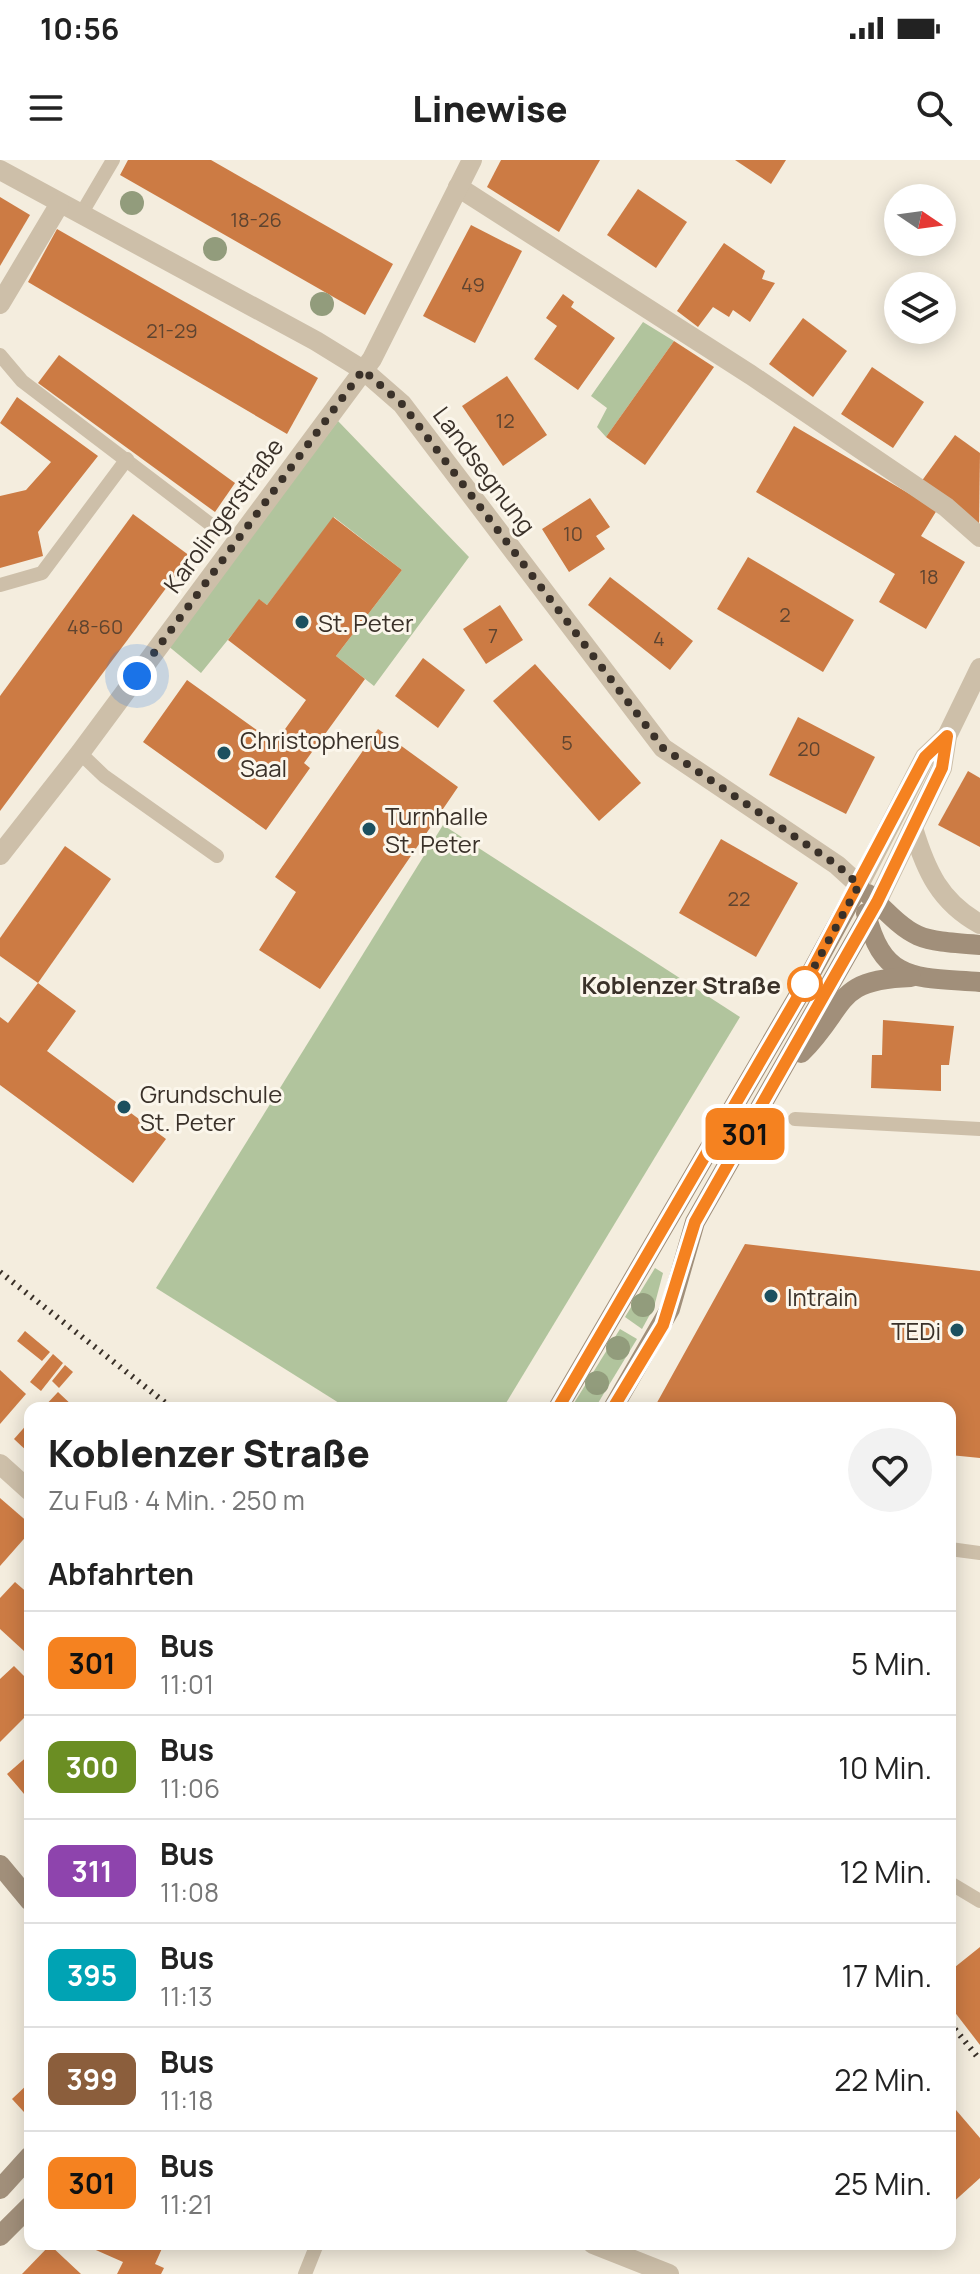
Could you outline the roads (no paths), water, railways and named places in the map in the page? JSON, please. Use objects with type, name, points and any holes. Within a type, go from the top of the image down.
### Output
[{"type":"street","name":"Karolingerstraße","points":[[0,855],[80,753],[372,359],[472,160]]},
{"type":"street","name":"Landsegnung","points":[[0,170],[59,205],[316,341],[363,370],[402,404],[663,748],[837,865],[859,885]]},
{"type":"street","points":[[458,187],[751,375],[946,507],[980,537]]},
{"type":"street","points":[[0,304],[59,205]]},
{"type":"street","points":[[617,1402],[663,1325],[695,1222],[872,911],[942,768],[947,736],[980,668]]},
{"type":"street","points":[[561,1402],[800,993],[925,757],[947,736]]},
{"type":"street","points":[[913,828],[936,886],[961,913],[980,924]]},
{"type":"street","points":[[859,885],[872,911],[885,960],[893,968],[913,977]]},
{"type":"street","points":[[872,911],[923,940],[980,945]]},
{"type":"street","points":[[781,1073],[815,1039],[856,985],[873,979],[913,977],[980,982]]},
{"type":"street","points":[[0,1464],[24,1486]]},
{"type":"street","points":[[0,1865],[24,1894]]},
{"type":"street","points":[[0,2189],[24,2163]]},
{"type":"street","points":[[0,2236],[24,2212]]},
{"type":"street","points":[[608,2250],[669,2274]]},
{"type":"lane","points":[[80,216],[113,160]]},
{"type":"lane","points":[[0,355],[22,381],[210,524]]},
{"type":"lane","points":[[0,585],[42,573],[127,459]]},
{"type":"lane","points":[[80,753],[104,776],[217,856]]},
{"type":"lane","points":[[795,1119],[980,1129]]},
{"type":"lane","points":[[956,1550],[980,1553]]},
{"type":"lane","points":[[956,1887],[980,1901]]},
{"type":"lane","points":[[305,2274],[315,2250]]},
{"type":"railway","points":[[0,1272],[164,1402]]},
{"type":"railway","points":[[956,2030],[980,2060]]},
{"type":"place","name":"St. Peter","points":[[302,622]]},
{"type":"place","name":"Christopherus Saal","points":[[224,753]]},
{"type":"place","name":"Turnhalle St. Peter","points":[[369,829]]},
{"type":"place","name":"Koblenzer Straße","points":[[805,984]]},
{"type":"place","name":"Grundschule St. Peter","points":[[124,1107]]},
{"type":"place","name":"Intrain","points":[[771,1296]]},
{"type":"place","name":"TEDi","points":[[957,1330]]}]
